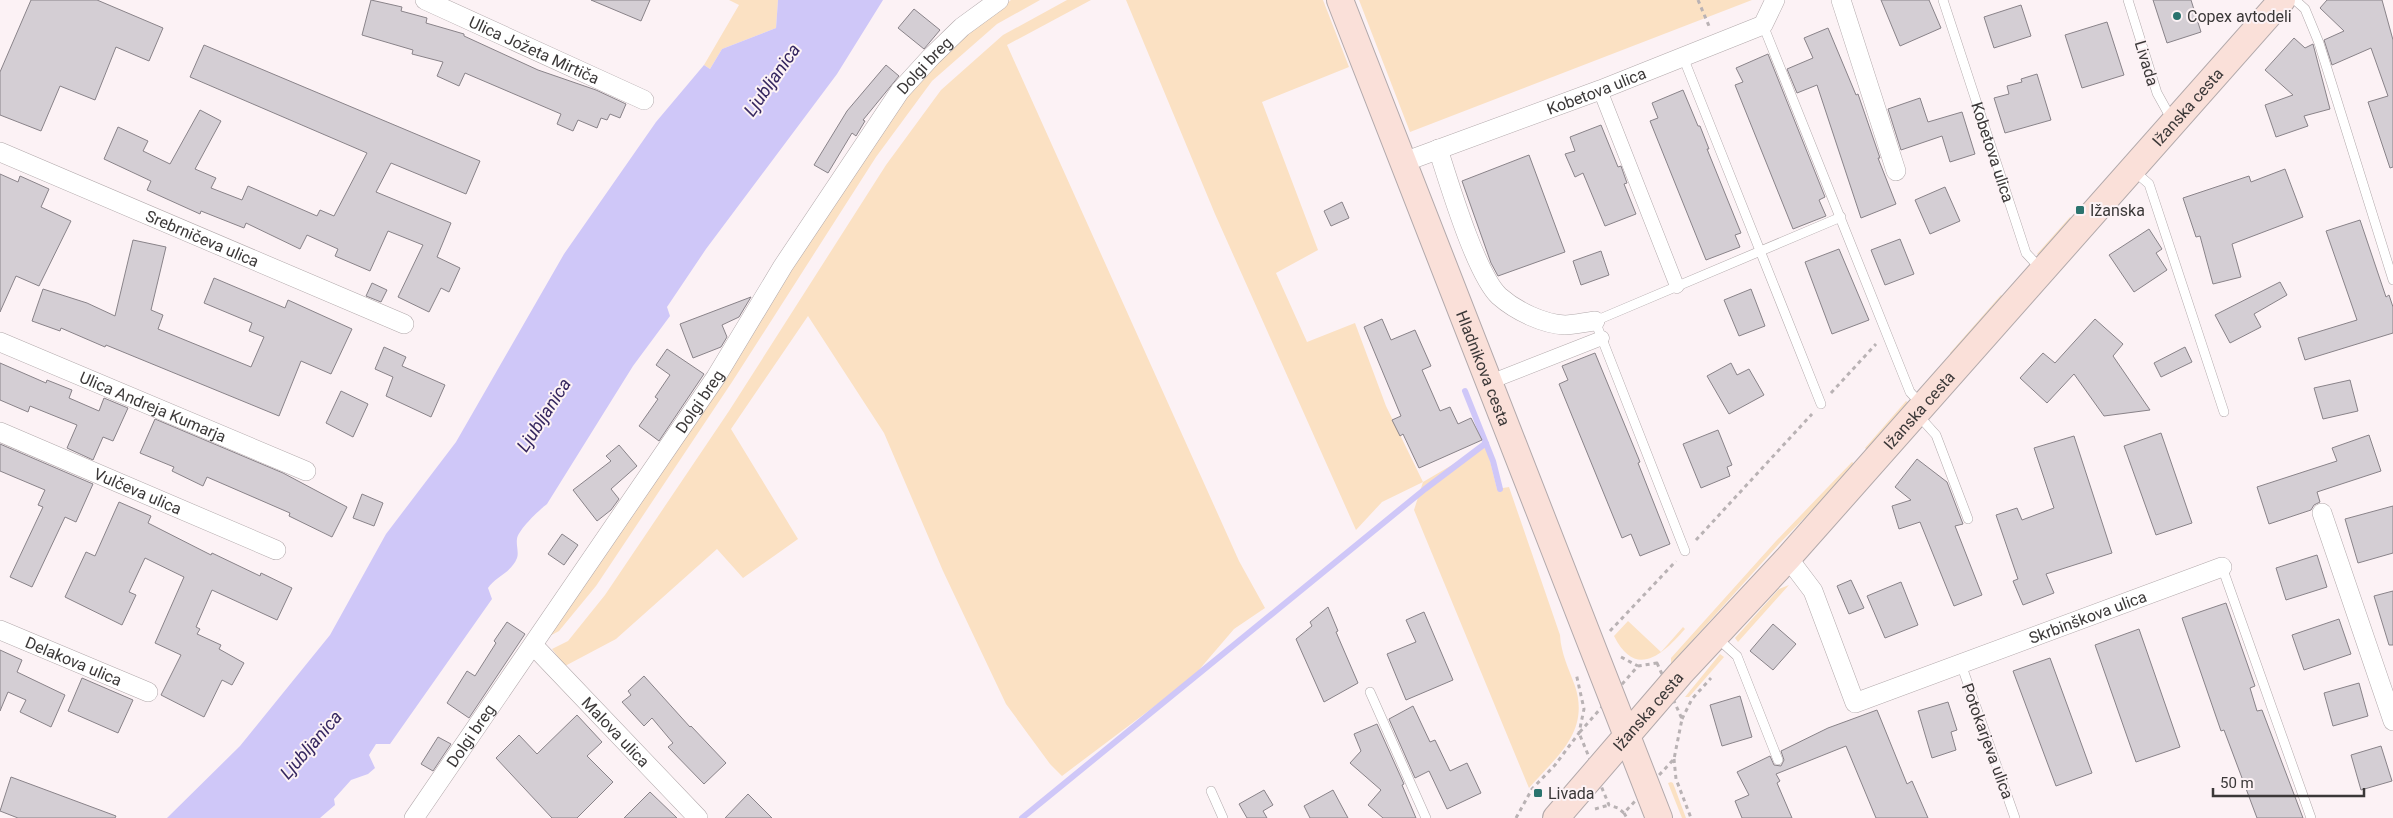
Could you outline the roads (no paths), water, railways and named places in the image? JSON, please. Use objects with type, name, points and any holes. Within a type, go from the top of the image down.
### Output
[{"type":"main road","name":"Hladnikova cesta","points":[[1340,0],[1659,818]]},
{"type":"main road","name":"Ižanska cesta","points":[[1556,818],[1715,636],[1788,558],[2282,0]]},
{"type":"street","name":"Ulica Jožeta Mirtiča","points":[[425,0],[644,100]]},
{"type":"street","name":"Dolgi breg","points":[[414,818],[716,377],[783,266],[900,91],[962,27],[999,0]]},
{"type":"street","points":[[1763,25],[1775,0]]},
{"type":"street","points":[[1841,0],[1896,171]]},
{"type":"street","name":"Kobetova ulica","points":[[1404,162],[1600,90],[1716,42],[1763,25]]},
{"type":"street","points":[[1600,90],[1677,286]]},
{"type":"street","points":[[1438,149],[1461,218],[1485,275],[1498,295],[1519,310],[1543,320],[1598,329]]},
{"type":"street","name":"Srebrničeva ulica","points":[[0,152],[404,324]]},
{"type":"street","points":[[1490,382],[1598,329]]},
{"type":"street","name":"Ulica Andreja Kumarja","points":[[0,342],[306,471]]},
{"type":"street","name":"Vulčeva ulica","points":[[0,432],[276,550]]},
{"type":"street","points":[[2322,513],[2393,721]]},
{"type":"street","name":"Skrbinškova ulica","points":[[1788,558],[1813,591],[1855,703],[2222,566]]},
{"type":"street","name":"Delakova ulica","points":[[0,630],[148,692]]},
{"type":"street","name":"Malova ulica","points":[[533,645],[698,818]]},
{"type":"lane","name":"Kobetova ulica","points":[[1943,0],[2026,253],[2042,270]]},
{"type":"lane","name":"Livada","points":[[2128,0],[2157,93],[2174,122]]},
{"type":"lane","points":[[2295,0],[2304,9],[2319,43],[2393,280]]},
{"type":"lane","points":[[1763,25],[1910,392],[1936,436],[1968,519]]},
{"type":"lane","points":[[1683,57],[1821,404]]},
{"type":"lane","points":[[2132,169],[2150,184],[2224,412]]},
{"type":"lane","points":[[1685,551],[1598,329],[1677,286],[1841,217]]},
{"type":"lane","name":"Skrbinškova ulica","points":[[2222,566],[2311,818]]},
{"type":"lane","points":[[1715,636],[1737,656],[1778,760]]},
{"type":"lane","name":"Potokarjeva ulica","points":[[1961,664],[2015,818]]},
{"type":"lane","points":[[1370,692],[1426,818]]},
{"type":"lane","points":[[1211,791],[1223,818]]},
{"type":"water","name":"Ljubljanica","points":[[778,0],[883,0],[837,74],[706,249],[667,307],[670,316],[633,366],[547,504],[534,515],[518,535],[518,556],[511,567],[488,588],[492,599],[390,744],[376,744],[369,755],[375,768],[368,774],[351,780],[334,799],[335,805],[320,818],[167,818],[240,746],[330,635],[386,534],[456,442],[564,254],[656,122],[704,65],[710,69],[722,49],[776,28]]},
{"type":"waterway","points":[[1465,391],[1493,461],[1500,489]]},
{"type":"waterway","points":[[1022,818],[1425,489],[1486,443]]},
{"type":"place","name":"Copex avtodeli","points":[[2177,16]]},
{"type":"place","name":"Ižanska","points":[[2080,210]]},
{"type":"place","name":"Livada","points":[[1538,793]]}]
